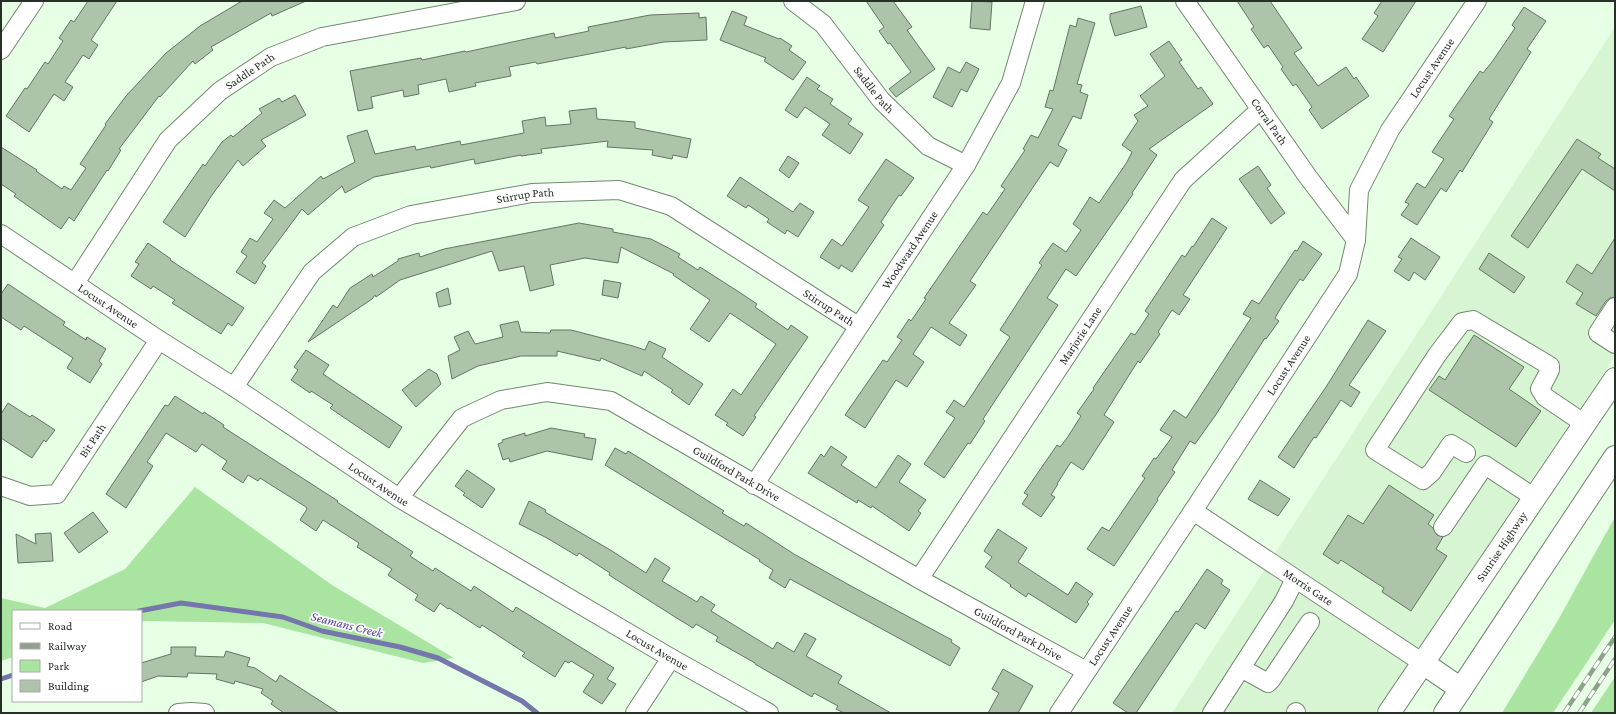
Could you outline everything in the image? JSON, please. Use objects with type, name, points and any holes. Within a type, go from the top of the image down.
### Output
[{"type":"highway","name":"Sunrise Highway","points":[[1389,713],[1615,379]]},
{"type":"highway","points":[[1445,713],[1615,457]]},
{"type":"highway","points":[[1423,663],[1461,689]]},
{"type":"street","points":[[1,50],[34,1]]},
{"type":"street","name":"Saddle Path","points":[[75,282],[168,140],[220,91],[270,57],[322,37],[516,1]]},
{"type":"street","name":"Saddle Path","points":[[793,1],[823,24],[881,100],[928,146],[966,165]]},
{"type":"street","name":"Woodward Avenue","points":[[754,485],[966,165],[1011,83],[1035,1]]},
{"type":"street","name":"Corral Path","points":[[1185,1],[1308,177],[1356,240]]},
{"type":"street","name":"Locust Avenue","points":[[1059,713],[1348,274],[1356,240],[1360,190],[1390,130],[1477,1]]},
{"type":"street","name":"Marjorie Lane","points":[[919,579],[1183,180],[1261,109]]},
{"type":"street","name":"Stirrup Path","points":[[234,387],[312,272],[353,237],[411,215],[532,193],[619,190],[671,206],[858,326]]},
{"type":"street","name":"Locust Avenue","points":[[1,234],[75,282],[159,340],[234,387],[399,498],[671,658],[769,713]]},
{"type":"street","points":[[1615,307],[1598,333],[1615,344]]},
{"type":"street","points":[[1466,453],[1451,444],[1432,472],[1423,480],[1375,450],[1437,355],[1462,322],[1473,320],[1550,366],[1550,370],[1540,389],[1545,397],[1585,424]]},
{"type":"street","name":"Bit Path","points":[[1,486],[30,496],[56,494],[159,340]]},
{"type":"street","name":"Guildford Park Drive","points":[[399,498],[462,418],[501,400],[546,392],[611,402],[919,579],[1086,671]]},
{"type":"street","points":[[1443,527],[1485,465],[1535,498]]},
{"type":"street","name":"Morris Gate","points":[[1193,511],[1423,663]]},
{"type":"street","points":[[1212,713],[1284,601],[1295,579]]},
{"type":"street","points":[[1241,668],[1268,683],[1310,622]]},
{"type":"street","points":[[634,713],[671,658]]},
{"type":"street","points":[[178,713],[205,713]]},
{"type":"shaded area","points":[[1615,27],[1615,356],[1375,713],[1172,713]]},
{"type":"green space","points":[[195,487],[332,585],[454,658],[423,663],[263,623],[142,622],[142,610],[12,610],[12,657],[1,661],[1,598],[45,608],[125,569]]},
{"type":"green space","points":[[1615,517],[1615,620],[1553,713],[1502,713],[1557,622]]},
{"type":"green space","points":[[1615,677],[1615,713],[1591,713]]},
{"type":"building","points":[[88,1],[117,1],[91,40],[98,45],[89,59],[83,55],[65,82],[73,87],[64,101],[54,94],[29,132],[6,116],[25,88],[27,89],[45,62],[48,64],[63,41],[59,38],[71,20],[74,22]]},
{"type":"building","points":[[242,1],[306,1],[272,16],[271,13],[211,47],[213,50],[195,64],[193,61],[160,97],[159,96],[119,149],[121,150],[108,171],[107,170],[74,221],[69,217],[61,229],[14,196],[16,194],[1,184],[1,147],[37,170],[36,171],[62,189],[64,186],[71,190],[86,168],[80,164],[106,125],[105,124],[126,96],[166,53],[200,26]]},
{"type":"building","points":[[866,1],[893,1],[912,27],[907,30],[935,69],[896,97],[889,89],[911,72],[890,43],[888,44],[879,31],[884,27]]},
{"type":"building","points":[[972,1],[992,2],[990,30],[970,28]]},
{"type":"building","points":[[1237,1],[1270,1],[1302,48],[1294,53],[1318,86],[1346,67],[1354,79],[1356,77],[1369,96],[1322,129],[1309,110],[1312,107],[1296,84],[1293,86],[1281,69],[1283,67],[1268,45],[1264,48],[1251,29],[1254,27]]},
{"type":"building","points":[[1382,1],[1416,1],[1383,52],[1362,39],[1378,16],[1374,13]]},
{"type":"building","points":[[1141,6],[1147,27],[1115,36],[1110,20],[1110,14]]},
{"type":"building","points":[[1524,7],[1546,21],[1527,49],[1531,52],[1489,119],[1493,122],[1462,172],[1460,170],[1446,192],[1441,188],[1417,225],[1401,215],[1409,204],[1405,202],[1417,183],[1425,188],[1444,159],[1432,152],[1454,119],[1449,116],[1480,71],[1483,73],[1492,62],[1515,28],[1512,25]]},
{"type":"building","points":[[732,11],[747,17],[744,25],[779,39],[780,38],[792,46],[789,50],[806,62],[793,80],[764,61],[766,58],[720,40]]},
{"type":"building","points":[[699,13],[699,18],[706,17],[707,40],[664,42],[626,49],[626,47],[537,64],[536,62],[509,67],[511,76],[475,83],[476,86],[449,92],[446,79],[418,85],[419,94],[404,97],[403,90],[371,97],[373,108],[358,111],[350,71],[421,58],[422,60],[466,52],[554,33],[555,38],[589,31],[588,27],[650,15]]},
{"type":"building","points":[[1078,18],[1095,23],[1077,84],[1082,85],[1080,92],[1088,95],[1081,119],[1073,116],[1058,145],[1067,150],[1058,167],[1050,162],[970,281],[976,285],[949,323],[967,335],[960,346],[931,327],[913,354],[924,362],[907,387],[896,380],[865,428],[845,415],[883,360],[887,362],[902,340],[897,337],[909,319],[911,321],[926,299],[924,298],[983,212],[987,215],[1005,189],[1001,186],[1025,150],[1023,149],[1031,135],[1038,138],[1053,109],[1045,107],[1050,90],[1053,91],[1070,25],[1076,27]]},
{"type":"building","points":[[1169,41],[1182,60],[1179,62],[1198,89],[1201,87],[1213,104],[1149,149],[1157,155],[1132,193],[1133,194],[1076,276],[1066,269],[1047,298],[1058,305],[983,419],[985,421],[970,444],[968,443],[944,478],[924,464],[955,418],[946,412],[954,400],[964,407],[1010,337],[1000,330],[1042,265],[1039,263],[1053,243],[1066,252],[1081,230],[1073,224],[1090,197],[1099,203],[1127,162],[1132,152],[1122,145],[1138,121],[1134,115],[1148,106],[1140,96],[1165,76],[1150,54]]},
{"type":"building","points":[[966,62],[979,69],[967,92],[961,89],[952,107],[933,97],[948,67],[960,73]]},
{"type":"building","points":[[807,77],[820,86],[817,89],[833,99],[830,104],[852,119],[848,124],[863,134],[850,154],[822,135],[830,124],[805,107],[797,118],[785,110]]},
{"type":"building","points":[[295,95],[306,115],[261,140],[266,146],[243,166],[238,160],[212,195],[185,237],[163,222],[203,164],[205,166],[222,142],[231,135],[233,137],[262,113],[259,109],[279,98],[282,102]]},
{"type":"building","points":[[596,108],[597,119],[635,122],[635,128],[691,139],[687,158],[673,155],[672,159],[652,155],[653,150],[607,147],[608,141],[541,149],[542,153],[521,155],[475,164],[474,159],[431,168],[430,166],[374,177],[345,193],[342,186],[308,215],[302,209],[262,263],[266,266],[255,284],[236,272],[247,256],[241,252],[250,238],[257,242],[273,219],[264,213],[274,200],[285,208],[321,176],[323,179],[355,162],[347,136],[367,130],[375,154],[415,146],[416,150],[460,141],[461,145],[524,133],[522,121],[545,117],[546,126],[571,124],[569,111]]},
{"type":"building","points":[[1577,139],[1601,154],[1598,158],[1615,169],[1615,191],[1582,169],[1528,248],[1511,236]]},
{"type":"building","points":[[788,156],[799,163],[789,178],[779,170]]},
{"type":"building","points":[[886,159],[914,178],[901,196],[899,195],[881,222],[884,225],[852,272],[841,265],[839,269],[820,257],[832,239],[842,246],[869,207],[858,200]]},
{"type":"building","points":[[1258,166],[1271,185],[1267,188],[1285,213],[1271,224],[1239,179]]},
{"type":"building","points":[[740,177],[793,212],[800,203],[814,212],[798,237],[787,230],[785,234],[767,222],[769,219],[748,205],[746,208],[727,196]]},
{"type":"building","points":[[1212,218],[1227,228],[1183,295],[1190,299],[1179,315],[1172,310],[1158,332],[1160,334],[1140,363],[1138,361],[1104,415],[1114,422],[1083,470],[1071,462],[1051,495],[1055,497],[1041,517],[1022,504],[1028,495],[1024,493],[1057,445],[1060,447],[1067,438],[1081,416],[1077,413],[1094,389],[1093,388],[1131,333],[1135,335],[1149,314],[1145,311],[1182,255],[1185,257]]},
{"type":"building","points":[[579,223],[613,229],[613,232],[651,239],[680,254],[678,257],[698,270],[700,267],[739,292],[757,304],[755,307],[788,330],[791,325],[808,337],[754,416],[756,417],[743,436],[726,425],[728,423],[715,415],[733,389],[741,395],[776,344],[730,313],[709,342],[690,329],[710,300],[673,275],[674,274],[621,247],[618,263],[585,258],[550,265],[554,285],[530,291],[524,266],[499,271],[492,251],[400,280],[376,297],[375,295],[372,299],[308,342],[333,305],[337,308],[350,288],[372,274],[373,277],[398,261],[398,259],[419,253],[420,257],[444,249]]},
{"type":"building","points":[[1411,238],[1440,257],[1425,280],[1414,272],[1409,281],[1394,271],[1402,259],[1398,257]]},
{"type":"building","points":[[1615,238],[1615,297],[1606,301],[1596,316],[1576,304],[1583,293],[1566,282],[1577,264],[1592,274]]},
{"type":"building","points":[[1303,241],[1322,254],[1303,281],[1300,279],[1282,306],[1275,318],[1279,321],[1266,339],[1265,338],[1215,416],[1195,444],[1190,441],[1172,470],[1175,472],[1157,499],[1158,500],[1114,566],[1087,549],[1102,527],[1109,531],[1145,478],[1142,476],[1154,458],[1156,459],[1172,437],[1160,430],[1174,410],[1186,418],[1251,318],[1243,314],[1252,300],[1259,304],[1295,250],[1297,251]]},
{"type":"building","points":[[148,243],[171,259],[170,260],[244,308],[232,326],[228,323],[221,334],[172,303],[175,300],[153,286],[151,289],[131,276],[139,264],[135,262]]},
{"type":"building","points":[[1489,253],[1525,277],[1514,293],[1479,269]]},
{"type":"building","points":[[604,280],[621,283],[618,298],[602,295]]},
{"type":"building","points":[[8,284],[65,322],[63,325],[86,340],[87,337],[106,349],[99,361],[102,364],[90,383],[67,368],[73,358],[24,326],[21,330],[1,317],[1,294]]},
{"type":"building","points":[[448,288],[451,304],[439,307],[436,293]]},
{"type":"building","points":[[1368,320],[1386,331],[1349,385],[1360,392],[1351,407],[1341,400],[1294,468],[1278,457],[1326,387]]},
{"type":"building","points":[[518,321],[521,332],[550,333],[551,330],[571,330],[645,350],[649,341],[666,349],[662,357],[703,384],[689,405],[671,392],[673,390],[644,371],[642,376],[601,358],[600,361],[557,351],[557,356],[521,356],[478,366],[452,379],[448,356],[460,350],[454,337],[468,331],[475,344],[503,337],[500,325]]},
{"type":"building","points":[[1474,335],[1524,367],[1509,389],[1541,411],[1516,447],[1429,390],[1439,376],[1445,380]]},
{"type":"building","points":[[306,350],[329,365],[323,374],[402,427],[389,448],[330,408],[333,405],[311,391],[310,393],[291,380],[298,370],[294,367]]},
{"type":"building","points":[[429,369],[437,374],[441,384],[416,407],[402,390]]},
{"type":"building","points":[[175,396],[203,414],[204,412],[224,425],[223,427],[338,501],[337,502],[413,552],[410,556],[433,571],[435,568],[471,591],[474,586],[513,612],[516,607],[614,668],[607,679],[616,684],[602,704],[583,692],[594,675],[571,661],[569,663],[565,661],[555,677],[522,656],[525,653],[482,625],[480,628],[440,603],[434,612],[415,600],[418,595],[388,575],[392,569],[357,547],[359,543],[323,520],[316,531],[300,520],[307,509],[306,507],[260,478],[258,481],[248,475],[243,483],[222,469],[227,461],[202,444],[196,452],[166,433],[147,462],[153,466],[126,508],[106,494],[165,405],[168,406]]},
{"type":"building","points":[[8,403],[30,417],[32,415],[55,430],[46,442],[44,440],[32,458],[1,438],[1,414]]},
{"type":"building","points":[[551,428],[585,434],[584,437],[596,439],[592,460],[547,451],[510,462],[509,458],[503,460],[498,444],[503,442],[502,440],[525,433],[525,436]]},
{"type":"building","points":[[831,446],[847,457],[841,465],[876,488],[898,455],[911,464],[899,482],[926,500],[918,511],[921,513],[909,531],[872,506],[871,508],[858,500],[857,503],[808,473],[821,454],[824,457]]},
{"type":"building","points":[[615,448],[626,454],[628,451],[724,511],[722,513],[744,526],[746,523],[794,554],[952,640],[951,642],[960,648],[950,666],[790,579],[785,588],[769,578],[773,570],[759,561],[760,560],[605,465]]},
{"type":"building","points":[[467,470],[495,489],[482,508],[463,495],[465,493],[455,486]]},
{"type":"building","points":[[1260,480],[1290,499],[1278,516],[1248,499]]},
{"type":"building","points":[[1389,485],[1434,515],[1428,524],[1433,528],[1437,535],[1443,537],[1436,549],[1447,556],[1411,611],[1382,592],[1384,588],[1341,560],[1338,564],[1323,554],[1348,515],[1363,524]]},
{"type":"building","points":[[529,501],[546,510],[545,512],[612,551],[646,573],[655,558],[670,568],[662,581],[697,602],[701,596],[715,605],[711,611],[773,649],[777,642],[794,652],[805,633],[816,639],[806,656],[842,676],[838,683],[891,713],[844,713],[836,709],[838,706],[814,693],[812,697],[716,641],[718,637],[696,624],[693,628],[609,575],[610,573],[579,553],[577,556],[547,538],[519,524]]},
{"type":"building","points":[[93,512],[108,532],[79,553],[64,533]]},
{"type":"building","points":[[998,529],[1027,548],[1018,562],[1068,595],[1076,582],[1093,594],[1087,602],[1089,604],[1076,623],[1028,593],[1026,597],[985,567],[992,557],[984,551]]},
{"type":"building","points":[[51,533],[53,561],[18,563],[16,534],[36,544],[35,534]]},
{"type":"building","points":[[1207,569],[1223,580],[1221,584],[1230,590],[1205,629],[1196,623],[1136,713],[1128,713],[1113,703],[1176,611],[1178,612]]},
{"type":"building","points":[[171,647],[196,647],[195,656],[224,657],[226,651],[250,658],[247,666],[255,668],[276,682],[280,675],[339,713],[284,713],[271,704],[273,701],[261,693],[263,689],[235,681],[234,684],[216,679],[217,674],[188,673],[187,677],[158,676],[142,682],[142,663],[171,654]]},
{"type":"building","points":[[1003,669],[1033,686],[1018,713],[988,713],[999,693],[992,689]]},
{"type":"waterway","name":"Seamans Creek","points":[[142,610],[181,603],[283,617],[322,631],[400,647],[438,658],[522,701],[537,713]]},
{"type":"waterway","name":"Seamans Creek","points":[[1,679],[12,675]]},
{"type":"railway","points":[[1564,713],[1615,637]]},
{"type":"railway","points":[[1579,713],[1615,659]]}]
